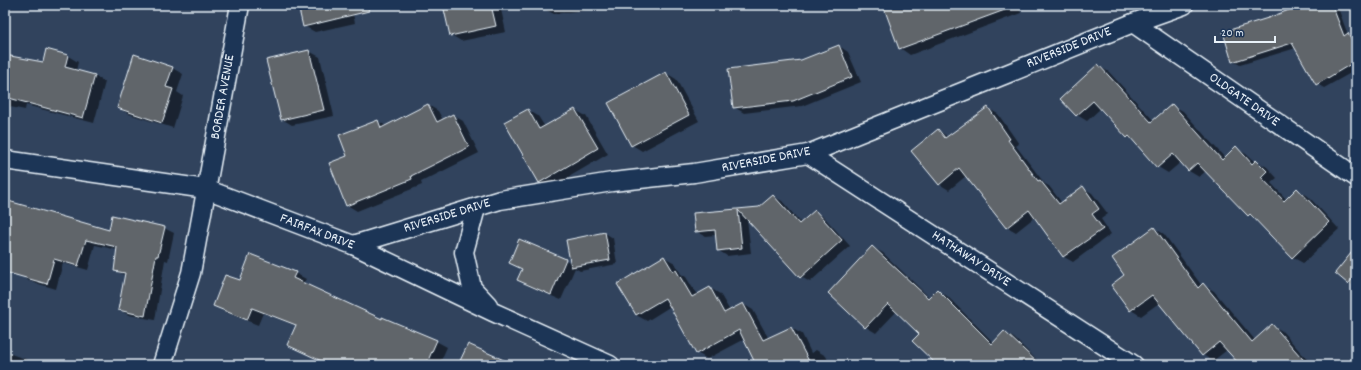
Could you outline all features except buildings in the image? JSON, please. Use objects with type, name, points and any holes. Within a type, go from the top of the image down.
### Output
[{"type":"street","name":"BORDER AVENUE","points":[[162,365],[191,273],[240,5]]},
{"type":"street","name":"RIVERSIDE DRIVE","points":[[353,245],[500,200],[612,182],[694,173],[808,154],[1133,23],[1184,5]]},
{"type":"street","name":"OLDGATE DRIVE","points":[[1133,23],[1356,176]]},
{"type":"street","name":"HATHAWAY DRIVE","points":[[808,154],[1134,365]]},
{"type":"street","name":"FAIRFAX DRIVE","points":[[5,160],[206,189],[353,245],[610,365]]},
{"type":"street","points":[[476,208],[464,252],[472,288],[494,312]]}]
